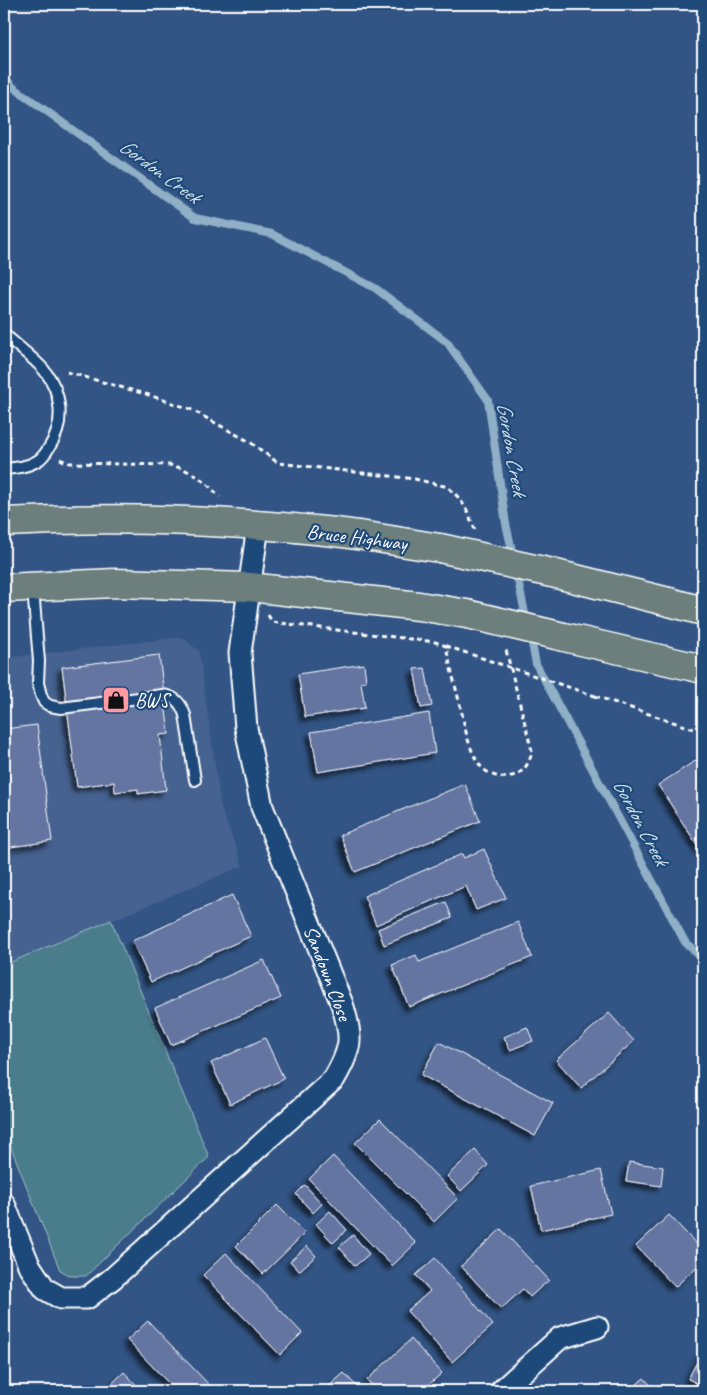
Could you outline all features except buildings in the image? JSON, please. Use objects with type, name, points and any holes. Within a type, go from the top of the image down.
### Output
[{"type":"main road","name":"Bruce Highway","points":[[4,522],[129,519],[253,525],[335,532],[440,548],[552,573],[703,611]]},
{"type":"main road","points":[[4,588],[115,583],[249,587],[419,606],[467,614],[703,669]]},
{"type":"main road","points":[[669,602],[703,605]]},
{"type":"street","name":"Sandown Close","points":[[4,1204],[29,1265],[45,1289],[61,1298],[87,1298],[113,1278],[334,1079],[344,1063],[350,1045],[350,1028],[262,807],[246,728],[240,653],[249,587],[253,525]]},
{"type":"street","points":[[501,1391],[560,1338],[597,1326]]},
{"type":"lane","points":[[4,334],[44,371],[55,389],[60,410],[60,424],[55,437],[39,460],[24,467],[4,469]]},
{"type":"lane","points":[[32,586],[39,661],[38,683],[44,702],[50,706],[61,708],[162,695],[170,696],[182,706],[195,780]]},
{"type":"path","points":[[54,457],[69,463],[170,465],[184,468],[206,482],[253,525]]},
{"type":"path","points":[[272,622],[434,642],[703,732]]},
{"type":"shaded area","points":[[182,637],[199,651],[221,808],[243,866],[4,965],[4,658]]},
{"type":"green space","points":[[111,920],[209,1157],[86,1276],[71,1276],[60,1270],[4,1130],[4,965]]},
{"type":"waterway","name":"Gordon Creek","points":[[4,77],[13,87],[195,218],[272,234],[375,288],[447,342],[488,400],[506,524],[514,559]]},
{"type":"waterway","name":"Gordon Creek","points":[[516,571],[527,623]]},
{"type":"waterway","name":"Gordon Creek","points":[[530,634],[536,664],[685,942],[703,959]]},
{"type":"place","name":"BWS","points":[[116,700]]}]
